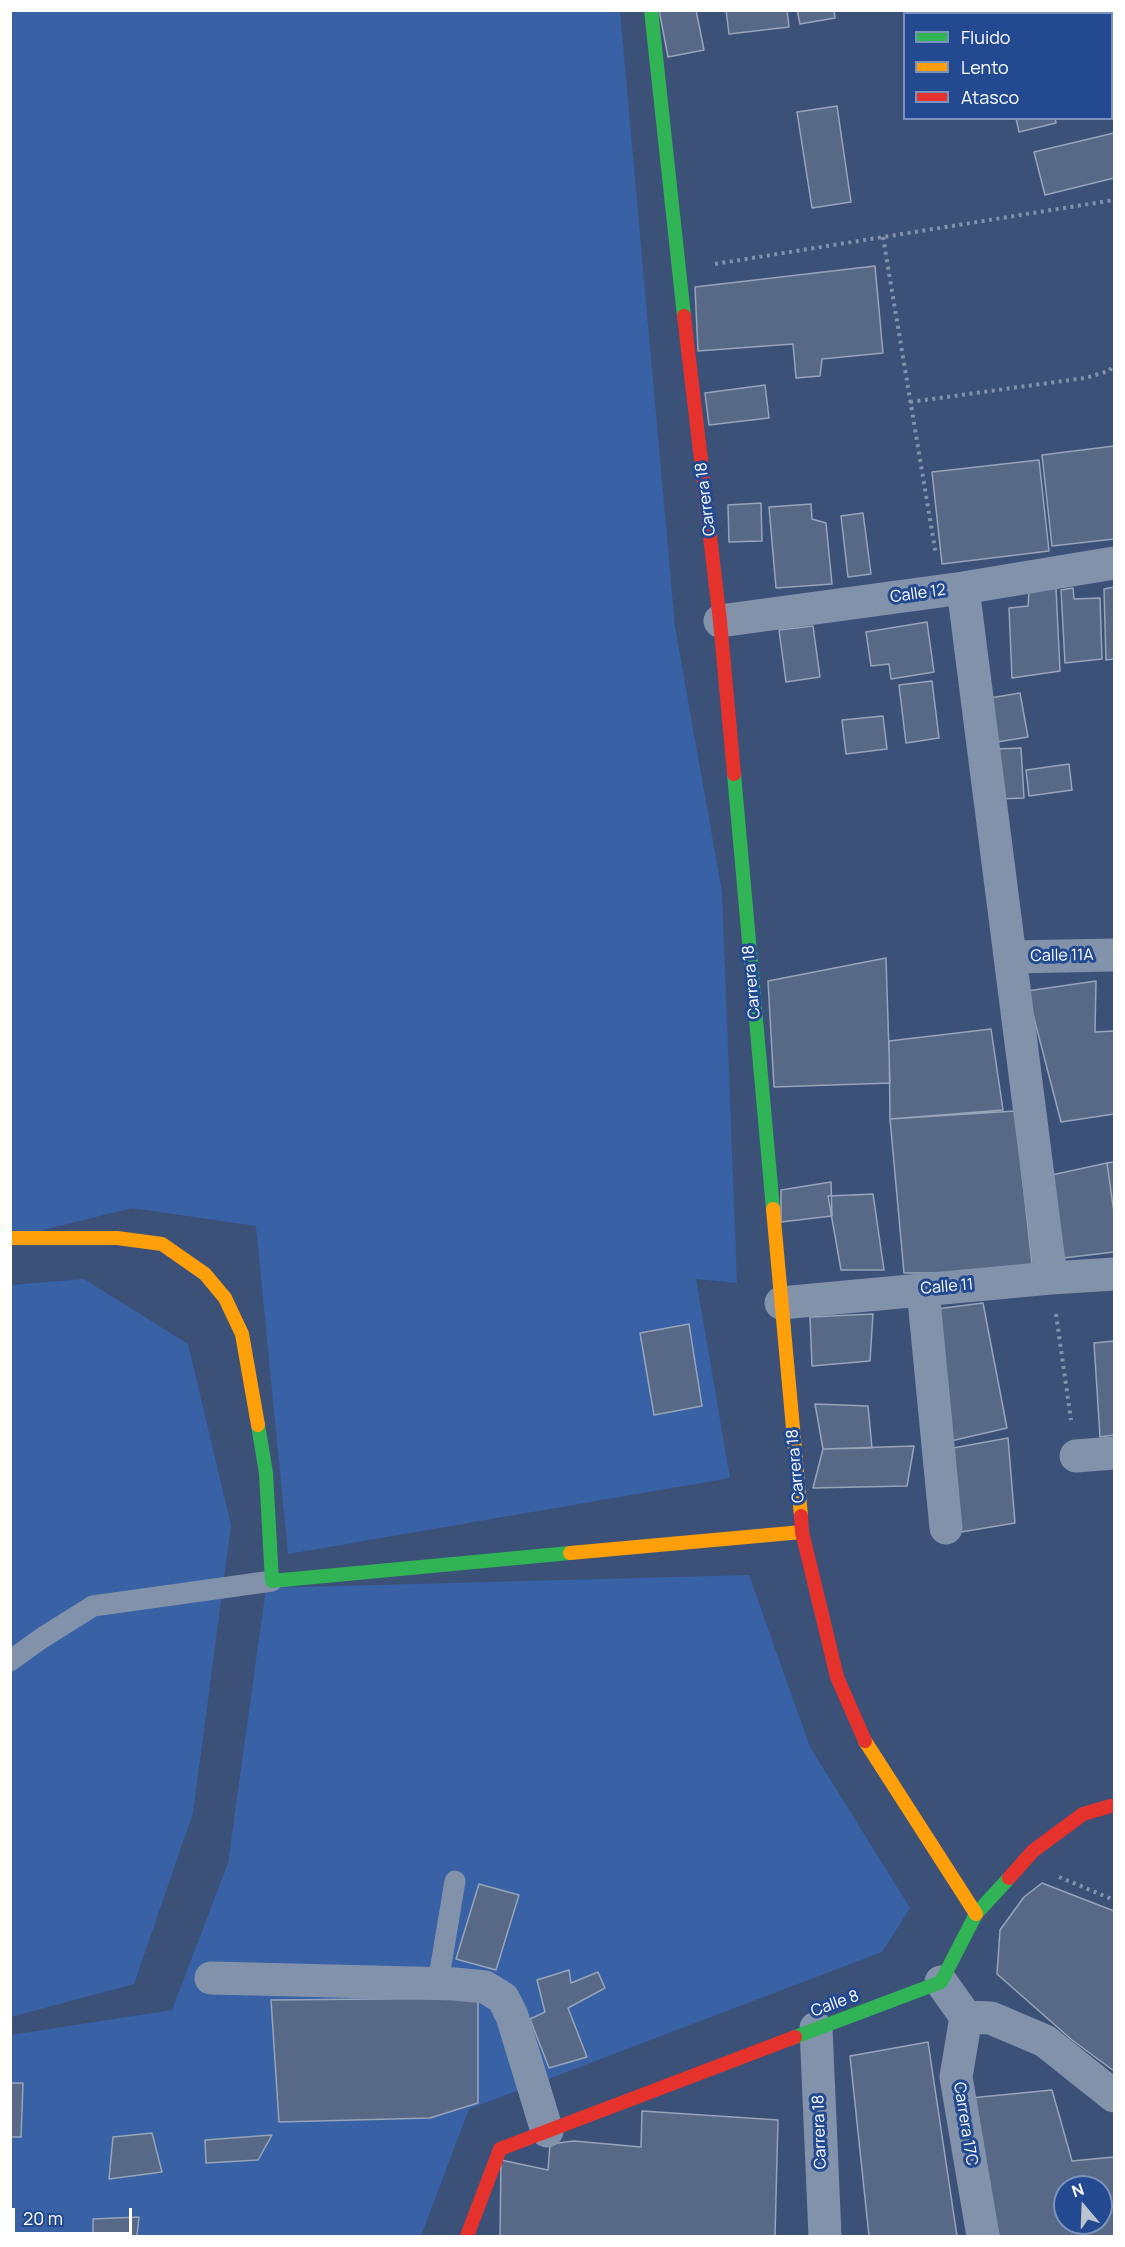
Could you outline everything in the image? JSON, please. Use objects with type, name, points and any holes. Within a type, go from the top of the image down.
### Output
[{"type":"street","name":"Carrera 18","points":[[651,10],[720,621],[802,1532],[837,1677],[862,1736],[976,1914]]},
{"type":"street","name":"Calle 12","points":[[720,621],[952,590],[1114,563]]},
{"type":"street","points":[[952,590],[1010,957],[1051,1278]]},
{"type":"street","name":"Calle 11A","points":[[1010,957],[1114,955]]},
{"type":"street","points":[[10,1238],[117,1238],[162,1244],[205,1274],[225,1298],[242,1334],[266,1473],[272,1581],[802,1532]]},
{"type":"street","name":"Calle 11","points":[[781,1303],[1114,1274]]},
{"type":"street","points":[[923,1290],[946,1528]]},
{"type":"street","points":[[1076,1456],[1114,1453]]},
{"type":"street","points":[[1114,1805],[1083,1814],[1033,1851],[976,1914],[941,1983],[966,2017],[991,2018],[1045,2041],[1114,2096]]},
{"type":"street","points":[[211,1978],[438,1983],[485,1987],[503,1998],[512,2016],[547,2131]]},
{"type":"street","name":"Calle 8","points":[[468,2236],[500,2149],[816,2028],[941,1983]]},
{"type":"street","name":"Carrera 17C","points":[[966,2017],[956,2077],[983,2236]]},
{"type":"street","name":"Carrera 18","points":[[816,2028],[825,2236]]},
{"type":"lane","points":[[10,1661],[93,1606],[272,1581]]},
{"type":"lane","points":[[438,1983],[455,1881]]},
{"type":"path","points":[[679,270],[1114,200],[1114,208]]},
{"type":"path","points":[[883,237],[910,402],[952,590]]},
{"type":"path","points":[[910,402],[1085,378],[1109,371],[1114,365]]},
{"type":"path","points":[[1051,1278],[1076,1456]]},
{"type":"path","points":[[1033,1851],[1059,1876],[1114,1900]]},
{"type":"shaded area","points":[[11,11],[620,11],[675,627],[722,892],[737,1283],[696,1279],[730,1478],[288,1554],[256,1226],[132,1208],[11,1238]]},
{"type":"shaded area","points":[[84,1279],[188,1344],[231,1525],[193,1813],[134,1984],[11,2017],[11,1285]]},
{"type":"shaded area","points":[[749,1575],[810,1747],[910,1908],[882,1952],[469,2109],[421,2236],[11,2236],[11,2035],[172,2010],[228,1863],[266,1588]]},
{"type":"building","points":[[659,10],[696,10],[704,50],[668,57]]},
{"type":"building","points":[[726,10],[787,10],[789,27],[729,34]]},
{"type":"building","points":[[797,10],[834,10],[835,18],[800,24]]},
{"type":"building","points":[[977,10],[1015,10],[1016,12],[978,12]]},
{"type":"building","points":[[837,106],[851,202],[812,208],[797,112]]},
{"type":"building","points":[[1016,120],[1055,120],[1056,123],[1019,132]]},
{"type":"building","points":[[1114,133],[1114,178],[1045,195],[1034,152]]},
{"type":"building","points":[[875,266],[883,353],[822,359],[820,376],[796,378],[793,344],[698,351],[695,287]]},
{"type":"building","points":[[765,385],[769,418],[709,425],[705,393]]},
{"type":"building","points":[[1114,446],[1114,539],[1052,546],[1042,455]]},
{"type":"building","points":[[1039,460],[1049,551],[942,564],[932,472]]},
{"type":"building","points":[[761,503],[762,541],[729,542],[728,505]]},
{"type":"building","points":[[811,504],[812,519],[826,523],[832,584],[776,588],[769,507]]},
{"type":"building","points":[[863,513],[871,574],[848,577],[841,516]]},
{"type":"building","points":[[1114,587],[1114,659],[1106,660],[1104,589]]},
{"type":"building","points":[[1056,588],[1060,671],[1012,678],[1009,608],[1028,606],[1029,591]]},
{"type":"building","points":[[1073,588],[1074,599],[1100,598],[1102,659],[1065,663],[1061,590]]},
{"type":"building","points":[[927,622],[934,672],[891,679],[889,664],[871,666],[866,632]]},
{"type":"building","points":[[813,626],[820,677],[786,682],[779,630]]},
{"type":"building","points":[[932,681],[939,738],[906,743],[899,685]]},
{"type":"building","points":[[1020,693],[1028,737],[997,742],[990,698]]},
{"type":"building","points":[[883,716],[887,749],[846,754],[842,720]]},
{"type":"building","points":[[1021,748],[1024,798],[998,799],[996,749]]},
{"type":"building","points":[[1069,764],[1072,790],[1029,796],[1026,770]]},
{"type":"building","points":[[886,958],[890,1083],[774,1087],[768,981]]},
{"type":"building","points":[[1096,981],[1095,1032],[1114,1031],[1114,1114],[1061,1122],[1027,991]]},
{"type":"building","points":[[991,1029],[1003,1110],[890,1119],[889,1041]]},
{"type":"building","points":[[1015,1111],[1033,1273],[904,1273],[890,1119]]},
{"type":"building","points":[[1114,1162],[1114,1213],[1107,1163]]},
{"type":"building","points":[[1107,1163],[1114,1213],[1114,1252],[1055,1259],[1047,1176]]},
{"type":"building","points":[[831,1182],[832,1216],[781,1222],[781,1190]]},
{"type":"building","points":[[873,1194],[884,1270],[841,1270],[828,1196]]},
{"type":"building","points":[[983,1303],[1007,1428],[942,1443],[928,1310]]},
{"type":"building","points":[[873,1314],[870,1361],[812,1366],[810,1317]]},
{"type":"building","points":[[689,1324],[702,1406],[654,1415],[640,1333]]},
{"type":"building","points":[[1114,1341],[1114,1435],[1100,1437],[1094,1343]]},
{"type":"building","points":[[815,1404],[868,1406],[872,1448],[823,1449]]},
{"type":"building","points":[[1008,1438],[1015,1523],[961,1532],[942,1450]]},
{"type":"building","points":[[914,1446],[907,1486],[813,1488],[823,1449]]},
{"type":"building","points":[[1042,1883],[1114,1911],[1114,2071],[1072,2040],[997,1974],[1000,1930],[1024,1897]]},
{"type":"building","points":[[479,1884],[519,1895],[496,1970],[456,1959]]},
{"type":"building","points":[[569,1970],[571,1983],[598,1972],[605,1988],[568,2008],[587,2057],[549,2068],[530,2019],[545,2012],[537,1980]]},
{"type":"building","points":[[478,1998],[478,2103],[430,2118],[279,2122],[271,2000]]},
{"type":"building","points":[[928,2042],[957,2236],[869,2236],[850,2056]]},
{"type":"building","points":[[10,2083],[23,2083],[21,2137],[10,2137]]},
{"type":"building","points":[[1052,2090],[1072,2161],[1114,2157],[1114,2236],[999,2236],[970,2098]]},
{"type":"building","points":[[642,2111],[778,2120],[775,2236],[500,2236],[501,2160],[548,2170],[550,2144],[574,2141],[641,2147]]},
{"type":"building","points":[[152,2133],[162,2172],[109,2179],[113,2137]]},
{"type":"building","points":[[272,2135],[258,2160],[206,2163],[205,2140]]},
{"type":"building","points":[[139,2217],[137,2236],[93,2236],[93,2219]]},
{"type":"traffic: fast","points":[[651,10],[684,316]]},
{"type":"traffic: fast","points":[[734,774],[773,1209]]},
{"type":"traffic: fast","points":[[258,1425],[266,1473],[272,1581],[570,1553]]},
{"type":"traffic: fast","points":[[795,2037],[941,1982],[976,1914],[1009,1878]]},
{"type":"traffic: slow","points":[[773,1209],[801,1516]]},
{"type":"traffic: slow","points":[[10,1238],[117,1238],[162,1244],[205,1274],[225,1298],[242,1334],[258,1425]]},
{"type":"traffic: slow","points":[[570,1553],[802,1532]]},
{"type":"traffic: slow","points":[[865,1741],[976,1914]]},
{"type":"traffic: jam","points":[[684,316],[720,621],[734,774]]},
{"type":"traffic: jam","points":[[801,1516],[802,1532],[837,1677],[865,1741]]},
{"type":"traffic: jam","points":[[1009,1878],[1033,1851],[1083,1814],[1114,1805]]},
{"type":"traffic: jam","points":[[467,2236],[500,2149],[795,2037]]}]
